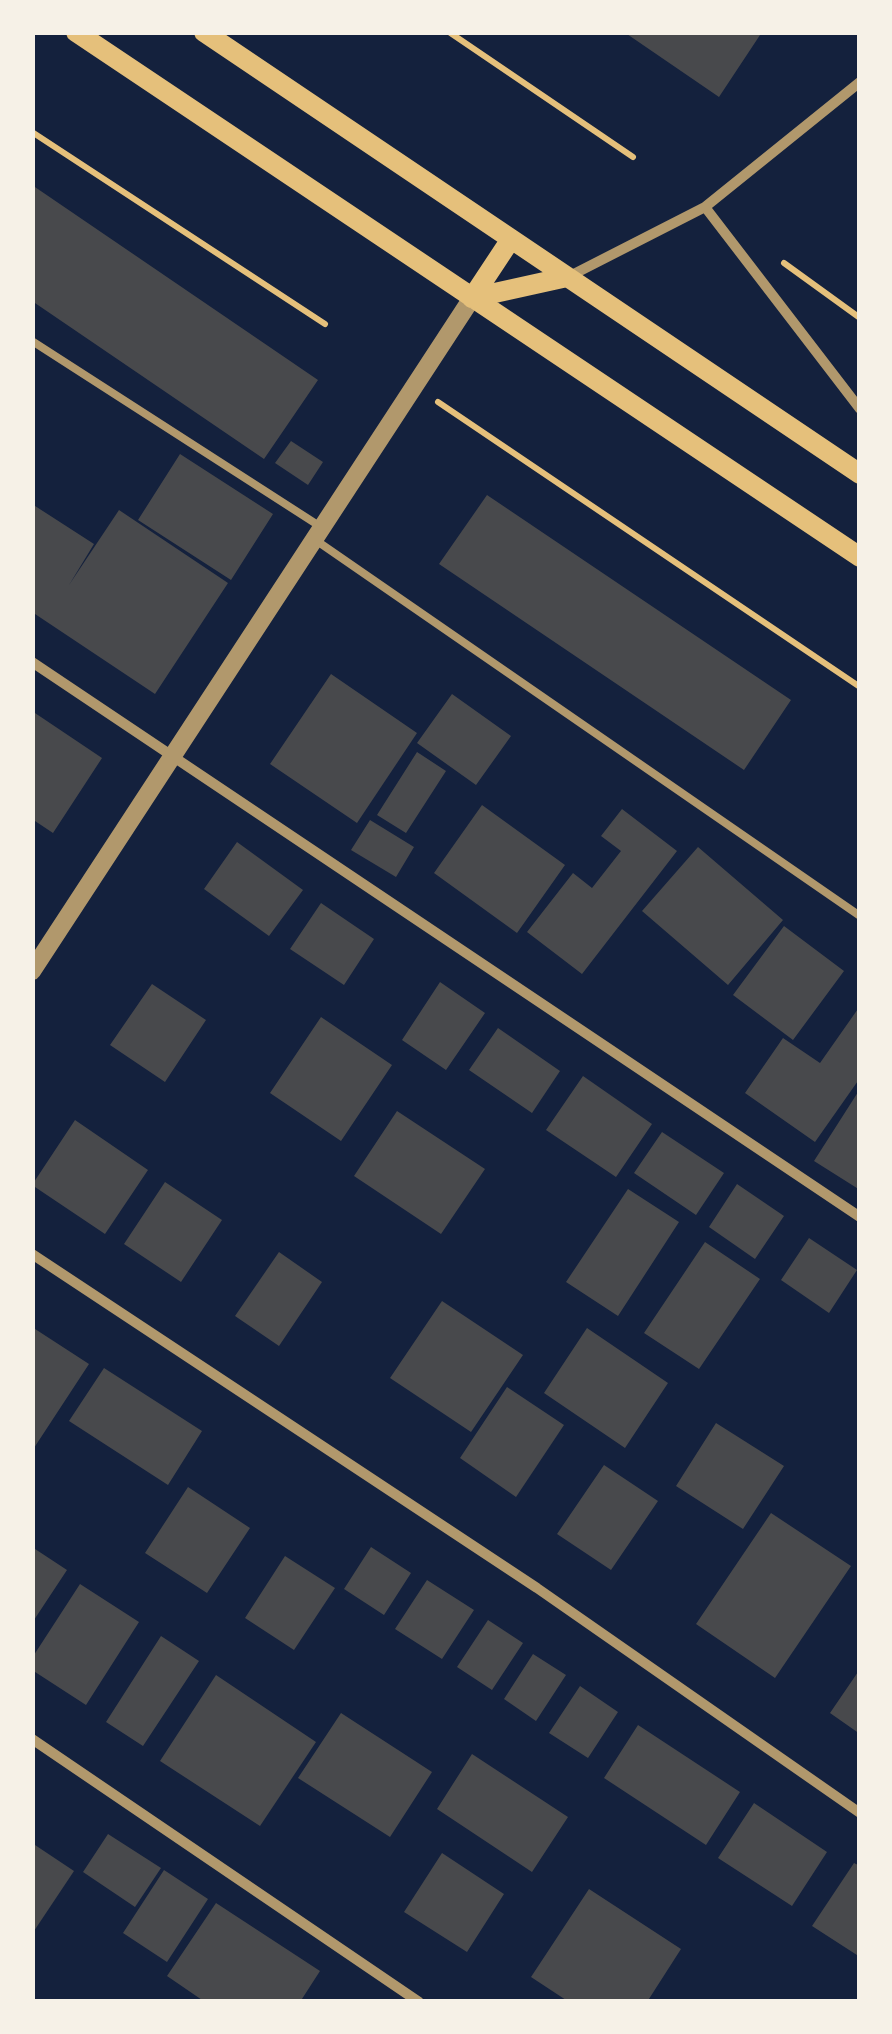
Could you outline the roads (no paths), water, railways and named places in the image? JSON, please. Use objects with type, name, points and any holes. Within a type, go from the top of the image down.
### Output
[{"type":"main road","points":[[76,32],[860,557]]},
{"type":"main road","points":[[204,32],[860,474]]},
{"type":"main road","points":[[472,298],[511,239]]},
{"type":"main road","points":[[472,298],[568,277]]},
{"type":"street","points":[[568,277],[704,208],[860,82]]},
{"type":"street","points":[[704,208],[860,409]]},
{"type":"street","points":[[32,970],[472,298]]},
{"type":"street","points":[[32,662],[860,1218]]},
{"type":"street","points":[[32,1254],[536,1588],[860,1812]]},
{"type":"street","points":[[32,1740],[419,2002]]},
{"type":"lane","points":[[32,341],[318,533],[860,916]]}]
